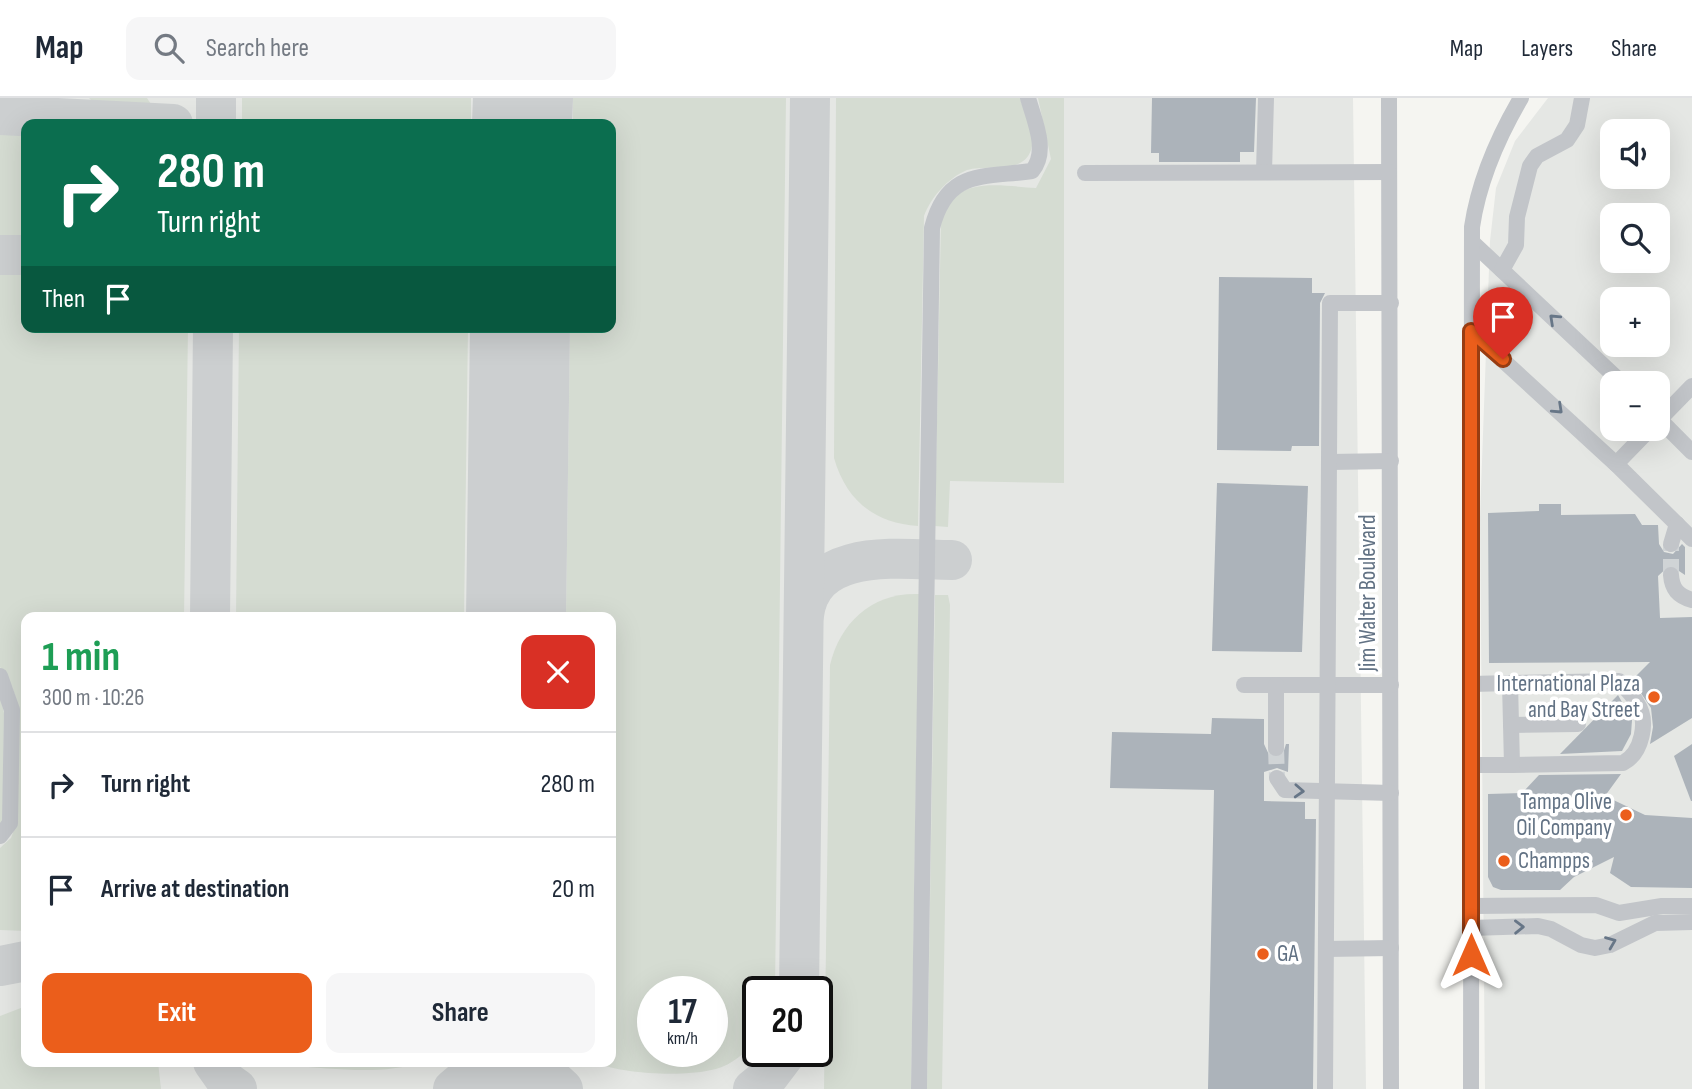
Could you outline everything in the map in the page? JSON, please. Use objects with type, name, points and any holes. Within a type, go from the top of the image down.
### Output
[{"type":"street","points":[[919,1089],[932,228],[937,208],[949,192],[971,177],[1032,171],[1038,164],[1040,145],[1028,98]]},
{"type":"street","points":[[1264,173],[1266,98]]},
{"type":"street","name":"Jim Walter Boulevard","points":[[1389,98],[1391,1089]]},
{"type":"street","points":[[1471,1089],[1472,242],[1476,201],[1488,165],[1521,98]]},
{"type":"street","points":[[1502,270],[1516,246],[1517,217],[1530,166],[1537,156],[1567,140],[1577,125],[1583,98]]},
{"type":"street","points":[[1085,173],[1389,172]]},
{"type":"street","points":[[1472,242],[1609,371]]},
{"type":"street","points":[[1325,1089],[1330,303],[1391,303]]},
{"type":"street","points":[[1471,331],[1616,464],[1692,540]]},
{"type":"street","points":[[1670,408],[1692,386]]},
{"type":"street","points":[[1670,434],[1692,452]]},
{"type":"street","points":[[1616,464],[1638,441]]},
{"type":"street","points":[[1330,462],[1391,461]]},
{"type":"street","points":[[1671,544],[1677,524]]},
{"type":"street","points":[[1671,575],[1672,587],[1680,596],[1692,600]]},
{"type":"street","points":[[0,676],[12,710],[10,823],[0,836]]},
{"type":"street","points":[[1472,684],[1619,681],[1638,704],[1643,718],[1639,744],[1623,763],[1472,765]]},
{"type":"street","points":[[1510,683],[1512,765]]},
{"type":"street","points":[[1244,685],[1391,685]]},
{"type":"street","points":[[1276,685],[1276,748]]},
{"type":"street","points":[[1511,725],[1578,724]]},
{"type":"street","points":[[1277,778],[1285,790],[1391,793]]},
{"type":"street","points":[[1471,906],[1596,905],[1619,914],[1662,906],[1692,906]]},
{"type":"street","points":[[1471,928],[1538,926],[1595,948],[1610,945],[1655,923],[1692,922]]},
{"type":"street","points":[[1326,949],[1391,948]]},
{"type":"shaded area","points":[[0,98],[1353,98],[1366,1089],[0,1089]]},
{"type":"shaded area","points":[[89,98],[147,98],[154,109],[151,112],[103,111]]},
{"type":"shaded area","points":[[242,98],[471,98],[471,119],[242,119]]},
{"type":"shaded area","points":[[573,98],[786,98],[775,976],[742,976],[742,1054],[728,1063],[728,976],[637,976],[637,1067],[720,1067],[703,1072],[672,1074],[611,1067],[616,1067],[616,612],[566,612],[570,333],[616,333],[616,119],[573,119]]},
{"type":"shaded area","points":[[836,98],[1020,98],[1031,131],[1032,144],[1027,158],[1012,166],[975,168],[960,173],[941,189],[924,216],[918,526],[888,520],[864,507],[846,486],[834,458]]},
{"type":"shaded area","points":[[1038,98],[1064,98],[1064,483],[950,481],[948,527],[935,526],[941,219],[954,198],[973,187],[995,185],[1036,188],[1051,159]]},
{"type":"shaded area","points":[[1548,98],[1692,98],[1692,1089],[1485,1089],[1480,517],[1490,241],[1496,188],[1515,141]]},
{"type":"shaded area","points":[[0,129],[21,131],[21,247],[0,247]]},
{"type":"shaded area","points":[[0,266],[21,266],[21,333],[188,333],[184,612],[21,612],[21,931],[0,930],[0,848],[11,838],[16,824],[17,702],[12,686],[0,667]]},
{"type":"shaded area","points":[[239,333],[468,333],[464,612],[236,612]]},
{"type":"shaded area","points":[[919,594],[911,1089],[824,1089],[824,1067],[833,1067],[833,976],[826,976],[830,665],[850,623],[873,604],[902,595]]},
{"type":"shaded area","points":[[935,595],[948,595],[950,605],[942,1089],[927,1089]]},
{"type":"shaded area","points":[[0,694],[4,713],[3,821],[0,828]]},
{"type":"shaded area","points":[[21,1008],[21,1067],[159,1067],[161,1089],[0,1089],[0,1016]]},
{"type":"shaded area","points":[[307,1067],[401,1067],[357,1070]]},
{"type":"building","points":[[1152,98],[1256,98],[1254,152],[1240,152],[1240,162],[1159,162],[1159,153],[1151,153]]},
{"type":"building","points":[[1219,277],[1312,278],[1312,293],[1325,293],[1320,303],[1319,446],[1292,446],[1291,451],[1217,450]]},
{"type":"building","points":[[1217,483],[1308,486],[1302,652],[1212,651]]},
{"type":"building","name":"International Plaza and Bay Street","points":[[1539,504],[1561,504],[1561,515],[1635,514],[1642,525],[1658,525],[1659,544],[1664,552],[1673,554],[1682,544],[1685,547],[1685,575],[1670,565],[1658,576],[1660,618],[1692,617],[1692,718],[1650,744],[1653,727],[1651,708],[1632,680],[1650,662],[1489,663],[1488,513],[1539,511]]},
{"type":"building","points":[[1618,695],[1632,720],[1631,734],[1622,751],[1560,754]]},
{"type":"building","name":"GA","points":[[1212,718],[1264,719],[1264,744],[1270,757],[1282,757],[1286,744],[1289,744],[1288,772],[1277,768],[1264,772],[1264,801],[1305,802],[1305,819],[1316,819],[1313,1089],[1208,1089],[1214,790],[1110,788],[1112,732],[1211,734]]},
{"type":"building","name":"International Plaza and Bay Street","points":[[1692,744],[1692,801],[1691,801],[1674,756]]},
{"type":"building","points":[[1621,774],[1605,796],[1645,815],[1692,818],[1692,888],[1631,887],[1610,873],[1614,857],[1574,877],[1560,890],[1501,890],[1493,887],[1488,877],[1488,794],[1522,793],[1539,775]]},
{"type":"taxiway","points":[[216,98],[216,119]]},
{"type":"taxiway","points":[[519,98],[519,118]]},
{"type":"taxiway","points":[[799,976],[810,98]]},
{"type":"taxiway","points":[[0,115],[77,119]]},
{"type":"taxiway","points":[[0,255],[21,255]]},
{"type":"taxiway","points":[[210,612],[213,333]]},
{"type":"taxiway","points":[[804,615],[811,593],[824,577],[842,567],[863,561],[886,559],[952,560]]},
{"type":"taxiway","points":[[0,966],[21,962]]},
{"type":"taxiway","points":[[216,1067],[227,1082],[237,1089]]},
{"type":"taxiway","points":[[453,1089],[479,1067]]},
{"type":"taxiway","points":[[539,1067],[563,1089]]},
{"type":"taxiway","points":[[753,1089],[776,1067]]},
{"type":"runway","points":[[522,119],[523,98]]},
{"type":"runway","points":[[516,612],[520,333]]},
{"type":"runway","points":[[510,1067],[510,1089]]},
{"type":"tunnel","points":[[1671,544],[1671,575]]},
{"type":"tunnel","points":[[1276,748],[1277,778]]},
{"type":"place","name":"International Plaza and Bay Street","points":[[1654,697]]},
{"type":"place","name":"Tampa Olive Oil Company","points":[[1626,815]]},
{"type":"place","name":"Champps","points":[[1504,861]]},
{"type":"place","name":"GA","points":[[1263,954]]},
{"type":"route","points":[[1471,955],[1471,331],[1503,359]]}]
